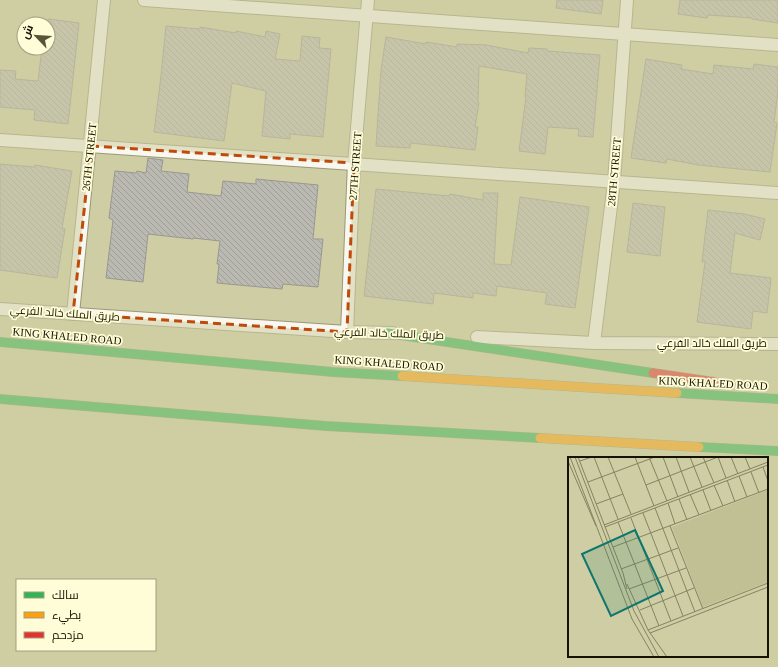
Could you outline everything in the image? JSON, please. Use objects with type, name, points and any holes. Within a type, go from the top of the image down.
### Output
[{"type":"highway","points":[[387,333],[725,384]]},
{"type":"highway","name":"KING KHALED ROAD","points":[[0,342],[333,372],[778,399]]},
{"type":"highway","points":[[748,388],[778,393]]},
{"type":"highway","points":[[0,399],[326,426],[778,451]]},
{"type":"street","name":"26TH STREET","points":[[73,314],[91,146],[104,0]]},
{"type":"street","points":[[144,0],[778,45]]},
{"type":"street","name":"27TH STREET","points":[[347,332],[354,163],[368,0]]},
{"type":"street","name":"28TH STREET","points":[[594,343],[614,182],[627,0]]},
{"type":"street","points":[[0,140],[778,193]]},
{"type":"street","name":"طريق الملك خالد الفرعي","points":[[0,309],[347,332],[594,343],[778,344]]},
{"type":"highlighted area","points":[[91,146],[354,163],[347,332],[73,314]]},
{"type":"building","points":[[557,0],[603,0],[601,14],[556,8]]},
{"type":"building","points":[[680,0],[778,0],[778,23],[752,18],[708,15],[707,18],[678,14]]},
{"type":"building","points":[[56,20],[79,23],[68,124],[34,120],[35,110],[0,107],[0,70],[16,71],[15,79],[38,81],[41,56],[56,56]]},
{"type":"building","points":[[166,26],[200,29],[200,27],[236,33],[236,31],[265,37],[266,31],[280,34],[275,59],[300,61],[302,36],[320,38],[319,48],[331,49],[323,137],[290,134],[290,139],[262,136],[266,91],[232,83],[224,141],[154,132]]},
{"type":"building","points":[[386,37],[426,44],[426,42],[457,47],[457,44],[486,45],[528,53],[529,48],[547,49],[547,51],[600,55],[593,137],[578,136],[579,129],[548,127],[545,154],[519,151],[526,97],[527,74],[479,66],[479,103],[475,127],[478,127],[475,150],[411,143],[410,148],[376,146],[381,70]]},
{"type":"building","points":[[646,59],[682,65],[681,69],[713,74],[714,65],[753,69],[754,64],[778,67],[778,92],[774,122],[777,123],[770,172],[698,165],[667,159],[666,163],[631,158]]},
{"type":"building","points":[[148,158],[163,160],[161,171],[189,174],[187,192],[221,196],[223,181],[256,184],[256,179],[318,185],[313,239],[323,239],[318,287],[283,284],[282,289],[217,283],[219,264],[217,264],[220,241],[148,234],[143,282],[106,278],[113,220],[109,218],[115,171],[136,173],[137,171],[146,173]]},
{"type":"building","points":[[0,164],[34,167],[35,165],[72,171],[62,228],[65,229],[57,278],[0,270]]},
{"type":"building","points":[[376,189],[449,196],[450,194],[483,200],[483,193],[498,193],[494,264],[511,265],[520,197],[589,207],[575,308],[545,304],[547,293],[497,286],[496,296],[473,293],[473,298],[434,293],[433,304],[364,296]]},
{"type":"building","points":[[633,203],[665,207],[660,256],[627,252]]},
{"type":"building","points":[[708,210],[744,214],[765,219],[760,240],[735,233],[730,273],[771,278],[767,313],[753,311],[751,329],[697,322],[705,262],[702,262]]},
{"type":"traffic: fast","points":[[387,333],[653,373]]},
{"type":"traffic: fast","points":[[0,342],[333,372],[402,376]]},
{"type":"traffic: fast","points":[[677,393],[778,399]]},
{"type":"traffic: fast","points":[[0,399],[326,426],[540,438]]},
{"type":"traffic: fast","points":[[699,447],[778,451]]},
{"type":"traffic: slow","points":[[402,376],[677,393]]},
{"type":"traffic: slow","points":[[540,438],[699,447]]},
{"type":"traffic: jam","points":[[653,373],[714,382]]}]
